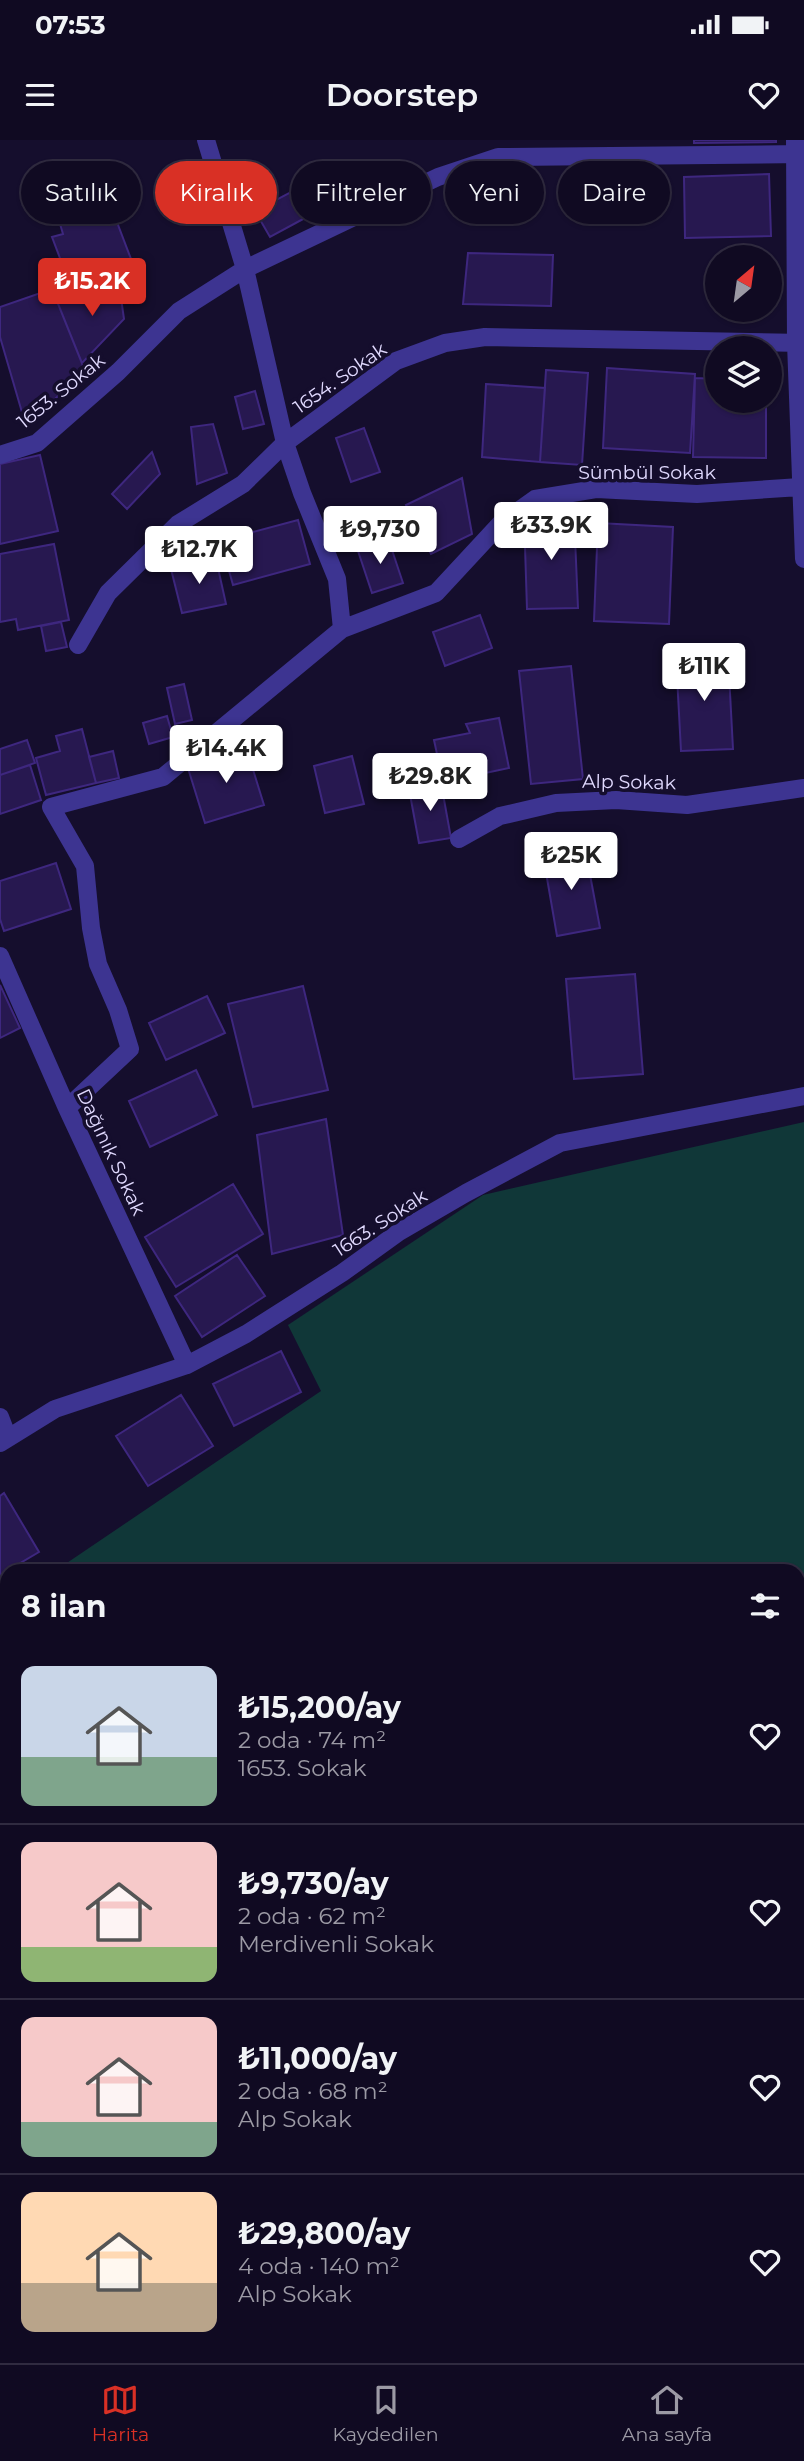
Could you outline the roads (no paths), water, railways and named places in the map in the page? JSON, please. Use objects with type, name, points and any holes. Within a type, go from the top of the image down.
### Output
[{"type":"street","points":[[206,140],[245,269],[285,443],[337,579],[342,629]]},
{"type":"street","points":[[798,150],[800,488],[804,559]]},
{"type":"street","name":"1653. Sokak","points":[[0,455],[37,443],[118,372],[179,311],[245,269],[438,177],[498,157],[798,150]]},
{"type":"street","name":"1654. Sokak","points":[[78,645],[108,593],[178,524],[243,484],[285,443],[396,361],[445,343],[485,337],[800,343]]},
{"type":"street","name":"Sümbül Sokak","points":[[67,1108],[130,1049],[118,1010],[98,964],[91,928],[85,866],[51,807],[163,777],[342,629],[436,593],[500,524],[535,499],[596,489],[697,494],[800,488]]},
{"type":"street","name":"Alp Sokak","points":[[459,839],[500,816],[556,803],[616,800],[687,805],[804,788]]},
{"type":"street","name":"Dağınık Sokak","points":[[0,956],[67,1108],[187,1365]]},
{"type":"street","name":"1663. Sokak","points":[[4,1440],[55,1409],[187,1365],[246,1334],[342,1273],[399,1232],[560,1143],[804,1096]]},
{"type":"street","points":[[0,1417],[4,1440]]}]
